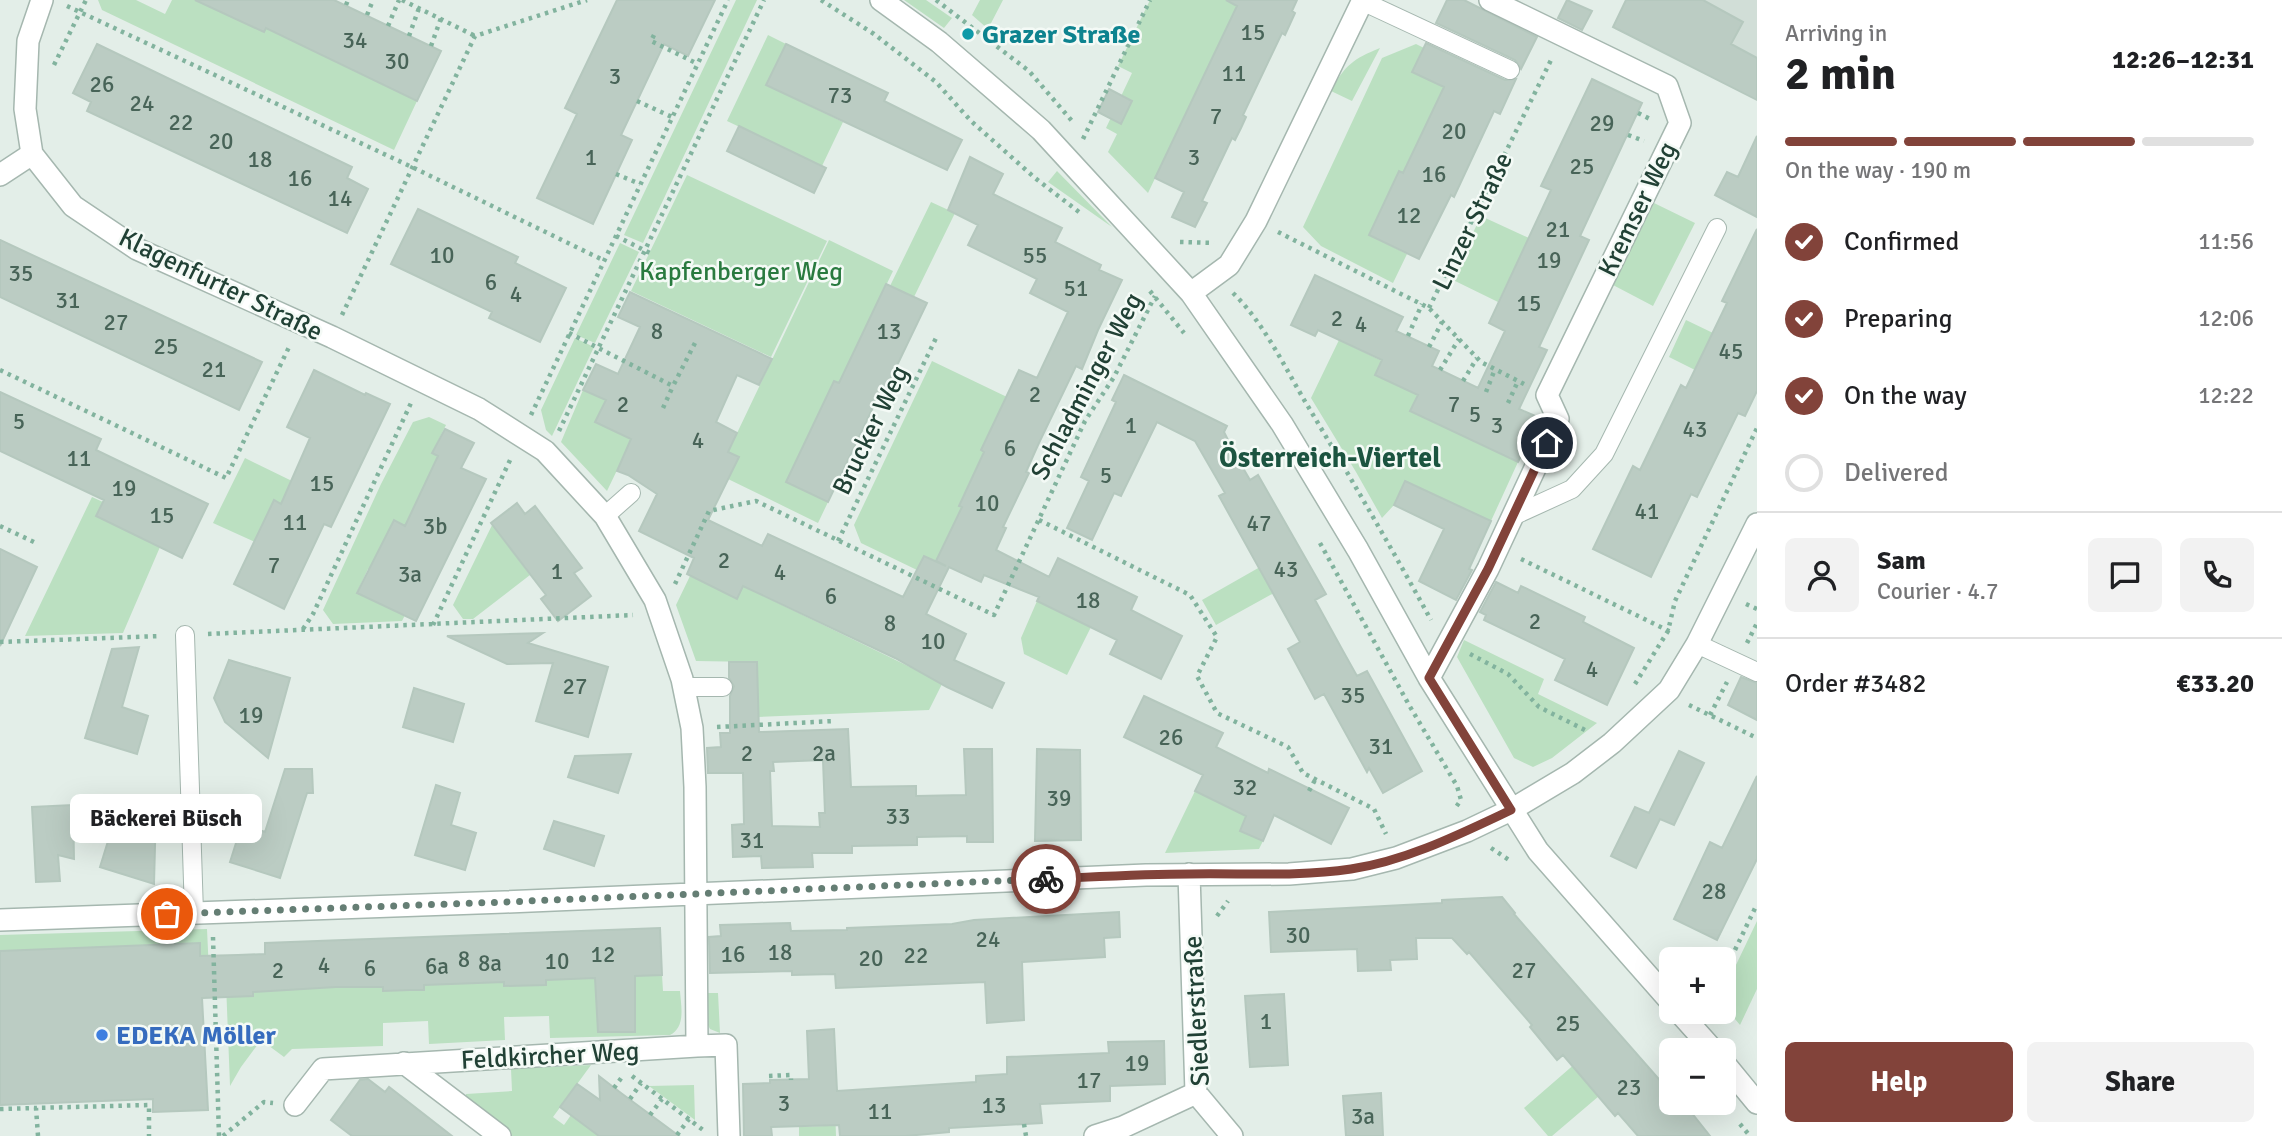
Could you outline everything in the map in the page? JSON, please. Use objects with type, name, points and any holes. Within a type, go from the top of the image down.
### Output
[{"type":"street","name":"Klagenfurter Straße","points":[[42,0],[28,41],[25,109],[32,154],[73,206],[137,249],[332,337],[479,409],[545,451],[605,516],[657,607],[683,687],[692,728],[696,894]]},
{"type":"street","points":[[881,0],[939,42],[1041,130],[1191,293],[1282,424],[1429,678],[1538,851],[1659,988]]},
{"type":"street","points":[[1191,293],[1229,265],[1256,220],[1363,0]]},
{"type":"street","name":"Kremser Weg","points":[[1490,0],[1667,86],[1680,123],[1547,395]]},
{"type":"street","points":[[0,175],[32,154]]},
{"type":"street","points":[[1429,678],[1498,548],[1558,418],[1547,395]]},
{"type":"street","points":[[0,920],[1189,874],[1279,874],[1352,869],[1396,858],[1467,831],[1511,810],[1573,773],[1612,743],[1669,690],[1697,644],[1757,524]]},
{"type":"street","name":"Siedlerstraße","points":[[1189,874],[1196,1093],[1232,1136]]},
{"type":"street","points":[[696,894],[697,1046]]},
{"type":"street","points":[[1690,1024],[1702,1038]]},
{"type":"street","name":"Feldkircher Weg","points":[[295,1105],[323,1069],[726,1045],[729,1136]]},
{"type":"street","name":"Feldkircher Weg","points":[[404,1063],[500,1136]]},
{"type":"street","points":[[1736,1078],[1757,1103]]},
{"type":"street","points":[[1095,1136],[1123,1127],[1196,1093]]},
{"type":"lane","points":[[1363,0],[1510,70]]},
{"type":"lane","points":[[1513,516],[1572,489],[1604,454],[1717,228]]},
{"type":"lane","points":[[605,516],[631,493]]},
{"type":"lane","points":[[185,635],[203,913]]},
{"type":"lane","points":[[1697,644],[1757,672]]},
{"type":"lane","points":[[683,687],[723,687]]},
{"type":"path","points":[[50,72],[86,0]]},
{"type":"path","points":[[367,16],[373,0]]},
{"type":"path","points":[[388,26],[400,0],[475,36],[587,0]]},
{"type":"path","points":[[433,625],[728,0]]},
{"type":"path","points":[[545,451],[554,441],[648,251],[764,0]]},
{"type":"path","points":[[821,0],[874,34],[936,82],[971,121],[1079,213]]},
{"type":"path","points":[[936,0],[1029,71],[1092,147]]},
{"type":"path","points":[[1072,162],[1150,0]]},
{"type":"path","points":[[67,6],[604,260]]},
{"type":"path","points":[[409,36],[419,8]]},
{"type":"path","points":[[430,46],[441,18]]},
{"type":"path","name":"Linzer Straße","points":[[1256,220],[1429,308],[1563,34]]},
{"type":"path","points":[[654,35],[651,41],[698,64]]},
{"type":"path","points":[[332,337],[475,36]]},
{"type":"path","points":[[637,101],[672,117]]},
{"type":"path","points":[[617,174],[640,184]]},
{"type":"path","points":[[616,236],[648,251]]},
{"type":"path","points":[[1216,244],[1179,242],[1248,308],[1447,645],[1508,674],[1539,707],[1592,734],[1582,741]]},
{"type":"path","name":"Schladminger Weg","points":[[838,541],[994,615],[1085,421],[1114,377],[1168,270]]},
{"type":"path","points":[[1147,287],[1188,339]]},
{"type":"path","points":[[1408,337],[1422,304]]},
{"type":"path","points":[[1429,308],[1480,362],[1547,395]]},
{"type":"path","points":[[1429,346],[1442,322]]},
{"type":"path","points":[[569,333],[673,386]]},
{"type":"path","name":"Brucker Weg","points":[[838,541],[937,336]]},
{"type":"path","points":[[1440,370],[1459,339]]},
{"type":"path","points":[[663,408],[696,341]]},
{"type":"path","points":[[0,370],[226,478],[291,345]]},
{"type":"path","points":[[1463,381],[1477,358]]},
{"type":"path","points":[[1486,392],[1495,369]]},
{"type":"path","points":[[303,629],[313,614],[422,380]]},
{"type":"path","points":[[1508,403],[1518,381]]},
{"type":"path","points":[[1633,687],[1668,631],[1675,601],[1757,428]]},
{"type":"path","points":[[0,642],[433,625],[657,607],[671,592],[709,512],[756,501],[838,541]]},
{"type":"path","name":"Schladminger Weg","points":[[1039,520],[1190,595],[1217,637],[1197,676],[1217,712],[1288,747],[1303,774],[1374,809],[1396,858]]},
{"type":"path","points":[[0,526],[36,543]]},
{"type":"path","points":[[1320,542],[1409,705],[1457,786],[1461,800],[1454,810]]},
{"type":"path","points":[[1498,548],[1697,644]]},
{"type":"path","points":[[1669,690],[1680,701],[1757,738]]},
{"type":"path","points":[[692,728],[834,721]]},
{"type":"path","points":[[1310,791],[1315,780]]},
{"type":"path","points":[[1481,852],[1493,848],[1519,870]]},
{"type":"path","points":[[1213,923],[1231,896]]},
{"type":"path","points":[[1736,948],[1757,904]]},
{"type":"path","points":[[203,913],[221,1136]]},
{"type":"path","points":[[600,1053],[711,1136]]},
{"type":"path","points":[[769,1076],[790,1076],[791,1080]]},
{"type":"path","points":[[630,1099],[641,1083]]},
{"type":"path","points":[[650,1115],[662,1099]]},
{"type":"path","points":[[221,1136],[264,1102],[295,1105]]},
{"type":"path","points":[[0,1110],[149,1105],[149,1136]]},
{"type":"path","points":[[36,1108],[38,1136]]},
{"type":"path","points":[[677,1135],[689,1119]]},
{"type":"path","points":[[1024,1124],[1026,1136]]},
{"type":"shaded area","points":[[1629,0],[1757,0],[1757,95],[1615,29]]},
{"type":"green space","points":[[98,0],[136,0],[165,14],[172,0],[196,0],[272,16],[291,40],[417,101],[394,150],[102,10]]},
{"type":"green space","points":[[736,0],[757,0],[643,243],[624,235]]},
{"type":"green space","points":[[904,0],[926,0],[952,18],[944,28]]},
{"type":"green space","points":[[980,0],[1003,0],[988,29],[972,15]]},
{"type":"green space","points":[[1150,0],[1240,0],[1148,193],[1108,152],[1117,134],[1106,128],[1132,73],[1118,66]]},
{"type":"green space","points":[[768,35],[786,44],[766,85],[843,122],[822,166],[727,121]]},
{"type":"green space","points":[[1416,44],[1424,48],[1412,72],[1444,87],[1403,173],[1399,171],[1369,235],[1407,254],[1393,283],[1321,246],[1303,227],[1382,58]]},
{"type":"green space","points":[[1380,48],[1352,101],[1331,91],[1351,64]]},
{"type":"green space","points":[[1057,171],[1112,227],[1048,182]]},
{"type":"green space","name":"Kapfenberger Weg","points":[[687,175],[827,241],[771,357],[631,291]]},
{"type":"green space","points":[[931,202],[955,213],[914,297],[890,286]]},
{"type":"green space","points":[[1654,203],[1695,223],[1653,306],[1613,285]]},
{"type":"green space","points":[[1481,216],[1529,238],[1498,302],[1451,279]]},
{"type":"green space","points":[[829,240],[893,271],[839,383],[786,482],[828,502],[818,523],[728,479],[738,457],[728,452]]},
{"type":"green space","points":[[620,243],[639,252],[595,343],[576,335]]},
{"type":"green space","points":[[1686,320],[1713,333],[1695,370],[1669,357]]},
{"type":"green space","points":[[575,338],[594,347],[552,436],[546,430],[541,410]]},
{"type":"green space","points":[[1339,340],[1382,361],[1375,375],[1418,395],[1411,411],[1518,462],[1491,521],[1406,481],[1394,505],[1382,518],[1311,398]]},
{"type":"green space","points":[[932,361],[1007,397],[959,505],[962,507],[936,561],[924,556],[917,570],[861,543],[854,525]]},
{"type":"green space","points":[[583,390],[606,400],[596,422],[632,439],[607,491],[561,442]]},
{"type":"green space","points":[[429,417],[446,425],[432,453],[439,457],[406,526],[394,521],[380,574],[368,569],[357,592],[405,615],[402,621],[333,624],[323,610],[381,484],[413,422]]},
{"type":"green space","points":[[245,458],[292,481],[281,504],[274,500],[255,542],[213,523]]},
{"type":"green space","points":[[92,497],[103,502],[96,516],[160,547],[123,633],[25,636]]},
{"type":"green space","points":[[495,519],[503,530],[499,534],[530,575],[473,619],[463,619],[453,605]]},
{"type":"green space","points":[[1260,567],[1274,593],[1216,625],[1202,600]]},
{"type":"green space","points":[[690,576],[737,598],[743,586],[910,667],[952,664],[929,710],[758,717],[756,662],[696,661],[676,605]]},
{"type":"green space","points":[[1037,601],[1091,627],[1067,675],[1024,654],[1021,638]]},
{"type":"green space","points":[[1464,640],[1544,679],[1538,694],[1597,723],[1552,758],[1533,767],[1514,758],[1457,657]]},
{"type":"green space","points":[[1195,791],[1247,815],[1240,831],[1263,841],[1259,849],[1165,853]]},
{"type":"green space","points":[[1757,921],[1757,989],[1740,1025],[1736,1020],[1736,965]]},
{"type":"green space","points":[[207,929],[209,972],[201,971],[200,943],[0,951],[0,935]]},
{"type":"green space","points":[[662,975],[663,991],[680,991],[680,1022],[670,1035],[550,1038],[549,1016],[504,1017],[505,1040],[429,1044],[428,1021],[383,1023],[383,1046],[292,1049],[284,1057],[261,1040],[230,1086],[226,983],[267,990],[383,986],[383,991],[424,990],[424,985],[504,981],[505,986],[546,985],[546,980]]},
{"type":"green space","points":[[706,993],[718,993],[720,1033],[710,1029],[707,1023]]},
{"type":"green space","points":[[1592,1049],[1599,1096],[1552,1136],[1548,1136],[1524,1108]]},
{"type":"green space","points":[[591,1065],[553,1117],[564,1125],[571,1115],[599,1136],[510,1136],[466,1103],[466,1094],[512,1091],[511,1069]]},
{"type":"green space","points":[[694,1085],[695,1120],[649,1086]]},
{"type":"green space","points":[[825,1107],[835,1107],[836,1136],[799,1136],[799,1127],[825,1126]]},
{"type":"building","points":[[195,0],[334,0],[441,51],[417,101],[266,28],[264,32]]},
{"type":"building","points":[[617,0],[715,0],[688,56],[664,44],[621,135],[632,140],[593,224],[537,198],[577,114],[565,108]]},
{"type":"building","points":[[1226,0],[1297,0],[1292,11],[1295,13],[1285,35],[1282,33],[1243,115],[1246,117],[1241,128],[1235,140],[1232,138],[1202,201],[1207,203],[1195,227],[1172,217],[1184,192],[1155,178],[1237,6]]},
{"type":"building","points":[[1447,0],[1464,0],[1537,37],[1521,69],[1515,60],[1436,23]]},
{"type":"building","points":[[1567,0],[1592,11],[1582,30],[1558,18]]},
{"type":"building","points":[[1626,0],[1703,0],[1743,22],[1731,44],[1757,58],[1757,100],[1613,27]]},
{"type":"building","points":[[1426,43],[1505,80],[1516,79],[1500,114],[1494,111],[1454,197],[1451,195],[1419,259],[1369,235],[1399,171],[1403,173],[1444,87],[1412,72]]},
{"type":"building","points":[[97,44],[352,167],[347,178],[368,189],[347,233],[87,111],[91,102],[73,93]]},
{"type":"building","points":[[786,44],[888,93],[884,101],[962,140],[947,170],[766,85]]},
{"type":"building","points":[[1592,79],[1642,103],[1580,236],[1589,240],[1539,347],[1547,350],[1519,409],[1540,418],[1518,462],[1410,411],[1418,395],[1375,375],[1382,360],[1318,330],[1315,336],[1291,325],[1315,275],[1403,317],[1396,331],[1439,351],[1432,366],[1478,388],[1505,331],[1489,323],[1551,190],[1541,186]]},
{"type":"building","points":[[1109,89],[1132,101],[1121,124],[1098,112]]},
{"type":"building","points":[[739,126],[826,168],[814,193],[727,151]]},
{"type":"building","points":[[1757,136],[1757,217],[1715,195],[1727,172],[1738,177]]},
{"type":"building","points":[[970,157],[1003,174],[993,194],[1062,228],[1055,242],[1101,265],[1099,270],[1122,280],[1082,369],[1076,366],[1038,445],[996,550],[1049,577],[1058,558],[1137,597],[1131,610],[1182,636],[1161,679],[1110,654],[1117,640],[1037,601],[1039,597],[984,575],[981,582],[949,567],[926,614],[966,634],[954,660],[1004,683],[992,708],[895,658],[743,586],[737,599],[687,574],[694,558],[639,531],[657,494],[617,471],[631,439],[595,422],[606,400],[583,390],[596,364],[618,374],[640,327],[618,317],[630,292],[772,359],[759,385],[737,375],[716,422],[737,433],[728,452],[739,457],[708,520],[762,546],[768,534],[903,597],[924,556],[946,566],[936,561],[962,507],[959,506],[984,452],[981,450],[1019,370],[1037,378],[1068,312],[1030,293],[1037,279],[968,245],[978,225],[948,210]]},
{"type":"building","points":[[418,209],[518,257],[515,263],[566,288],[540,342],[489,318],[492,312],[391,264]]},
{"type":"building","points":[[1757,229],[1757,391],[1745,416],[1738,413],[1697,497],[1691,494],[1651,577],[1593,549],[1633,466],[1640,470],[1681,385],[1686,388],[1727,303],[1722,301]]},
{"type":"building","points":[[0,240],[262,362],[239,410],[0,297]]},
{"type":"building","points":[[886,284],[927,303],[828,502],[786,482],[834,381],[839,383]]},
{"type":"building","points":[[314,370],[390,404],[331,527],[324,524],[284,609],[234,584],[274,500],[281,504],[310,438],[287,427]]},
{"type":"building","points":[[1124,375],[1227,426],[1224,432],[1250,480],[1258,475],[1326,594],[1315,600],[1357,676],[1367,671],[1422,771],[1383,793],[1369,768],[1367,772],[1324,694],[1315,699],[1288,649],[1300,642],[1219,496],[1225,493],[1195,441],[1157,422],[1121,496],[1114,493],[1092,540],[1067,528],[1089,481],[1081,477],[1116,402],[1112,400]]},
{"type":"building","points":[[0,392],[101,439],[96,450],[208,504],[182,558],[96,516],[104,500],[0,451]]},
{"type":"building","points":[[445,429],[474,443],[461,468],[486,479],[416,621],[357,593],[394,520],[405,526],[438,456],[432,453]]},
{"type":"building","points":[[1405,481],[1491,521],[1469,569],[1472,570],[1456,600],[1419,581],[1444,529],[1394,505]]},
{"type":"building","points":[[517,503],[525,514],[535,506],[582,568],[574,573],[591,596],[558,621],[541,599],[546,595],[491,523]]},
{"type":"building","points":[[0,549],[37,567],[0,646]]},
{"type":"building","points":[[1496,582],[1518,593],[1521,586],[1585,617],[1583,622],[1634,648],[1607,705],[1555,680],[1565,659],[1484,620],[1486,615],[1480,612]]},
{"type":"building","points":[[543,633],[528,643],[608,667],[588,737],[536,721],[553,663],[507,664],[447,636]]},
{"type":"building","points":[[139,647],[122,707],[148,716],[137,754],[85,738],[112,649]]},
{"type":"building","points":[[229,660],[290,678],[268,758],[225,722],[214,698]]},
{"type":"building","points":[[729,662],[757,662],[759,732],[848,729],[851,787],[916,786],[916,796],[966,795],[964,749],[992,749],[993,842],[967,842],[967,836],[917,837],[917,845],[852,846],[852,853],[812,853],[813,867],[762,868],[761,856],[733,857],[732,825],[744,824],[743,773],[708,773],[707,748],[721,747],[720,733],[730,733],[730,696],[734,686],[729,678]],"holes":[[[823,760],[825,813],[819,813],[820,827],[772,826],[770,771],[774,771],[773,762]]]},
{"type":"building","points":[[1741,677],[1757,683],[1757,720],[1728,705]]},
{"type":"building","points":[[414,688],[464,704],[453,742],[403,727]]},
{"type":"building","points":[[1144,696],[1223,733],[1216,747],[1349,808],[1331,844],[1274,815],[1263,841],[1240,831],[1246,816],[1195,791],[1203,775],[1124,737]]},
{"type":"building","points":[[1037,749],[1080,750],[1081,840],[1035,841]]},
{"type":"building","points":[[1679,751],[1704,763],[1674,825],[1660,819],[1636,868],[1611,856],[1635,807],[1649,813]]},
{"type":"building","points":[[631,754],[618,793],[568,777],[575,756]]},
{"type":"building","points":[[285,769],[312,769],[313,793],[307,793],[280,878],[230,862],[242,824],[265,832]]},
{"type":"building","points":[[1757,776],[1757,859],[1717,940],[1674,919],[1710,842],[1722,848]]},
{"type":"building","points":[[436,785],[460,793],[451,825],[476,833],[465,870],[415,855]]},
{"type":"building","points":[[121,799],[156,808],[154,884],[100,867]]},
{"type":"building","points":[[73,805],[74,859],[58,855],[60,881],[36,882],[32,807]]},
{"type":"building","points":[[554,821],[604,836],[594,866],[544,849]]},
{"type":"building","points":[[1502,897],[1659,1079],[1659,1115],[1693,1115],[1710,1136],[1638,1136],[1618,1113],[1615,1116],[1563,1055],[1557,1060],[1530,1027],[1532,1025],[1469,952],[1467,954],[1452,938],[1416,938],[1417,959],[1390,960],[1391,970],[1358,971],[1357,949],[1271,952],[1269,912],[1442,903],[1442,900]]},
{"type":"building","points":[[1119,912],[1120,937],[1104,938],[1105,957],[1022,962],[1024,1020],[987,1023],[985,982],[836,988],[835,974],[792,975],[792,971],[710,973],[709,937],[721,936],[720,925],[790,923],[791,931],[847,930]]},
{"type":"building","points":[[660,928],[662,975],[635,976],[635,1032],[598,1032],[595,978],[546,980],[546,985],[504,986],[504,982],[424,985],[424,990],[383,991],[383,987],[336,987],[253,992],[253,996],[202,998],[208,1110],[153,1112],[153,1099],[0,1105],[0,951],[200,943],[200,956],[238,955],[265,954],[265,943]]},
{"type":"building","points":[[1284,994],[1288,1065],[1250,1067],[1245,996]]},
{"type":"building","points":[[834,1029],[837,1091],[976,1082],[976,1076],[1007,1074],[1007,1057],[1109,1053],[1108,1042],[1164,1041],[1165,1084],[1110,1086],[1110,1101],[1040,1104],[1042,1123],[949,1128],[949,1132],[906,1136],[840,1136],[839,1125],[771,1127],[772,1136],[744,1136],[743,1084],[809,1079],[807,1031]]},
{"type":"building","points":[[599,1076],[679,1136],[599,1136],[560,1107],[577,1084],[600,1100]]},
{"type":"building","points":[[368,1079],[385,1092],[389,1087],[452,1136],[352,1136],[331,1120],[360,1080]]},
{"type":"building","points":[[1381,1093],[1383,1136],[1346,1136],[1343,1096]]},
{"type":"way so far","points":[[167,914],[1046,879]]},
{"type":"place","name":"Grazer Straße","points":[[968,34]]},
{"type":"place","name":"Bäckerei Büsch","points":[[167,914]]},
{"type":"place","name":"EDEKA Möller","points":[[102,1035]]},
{"type":"district","name":"Österreich-Viertel","points":[[1330,457]]},
{"type":"route","points":[[1046,879],[1289,874],[1352,869],[1396,858],[1467,831],[1511,810],[1429,678],[1488,569],[1547,443]]}]
